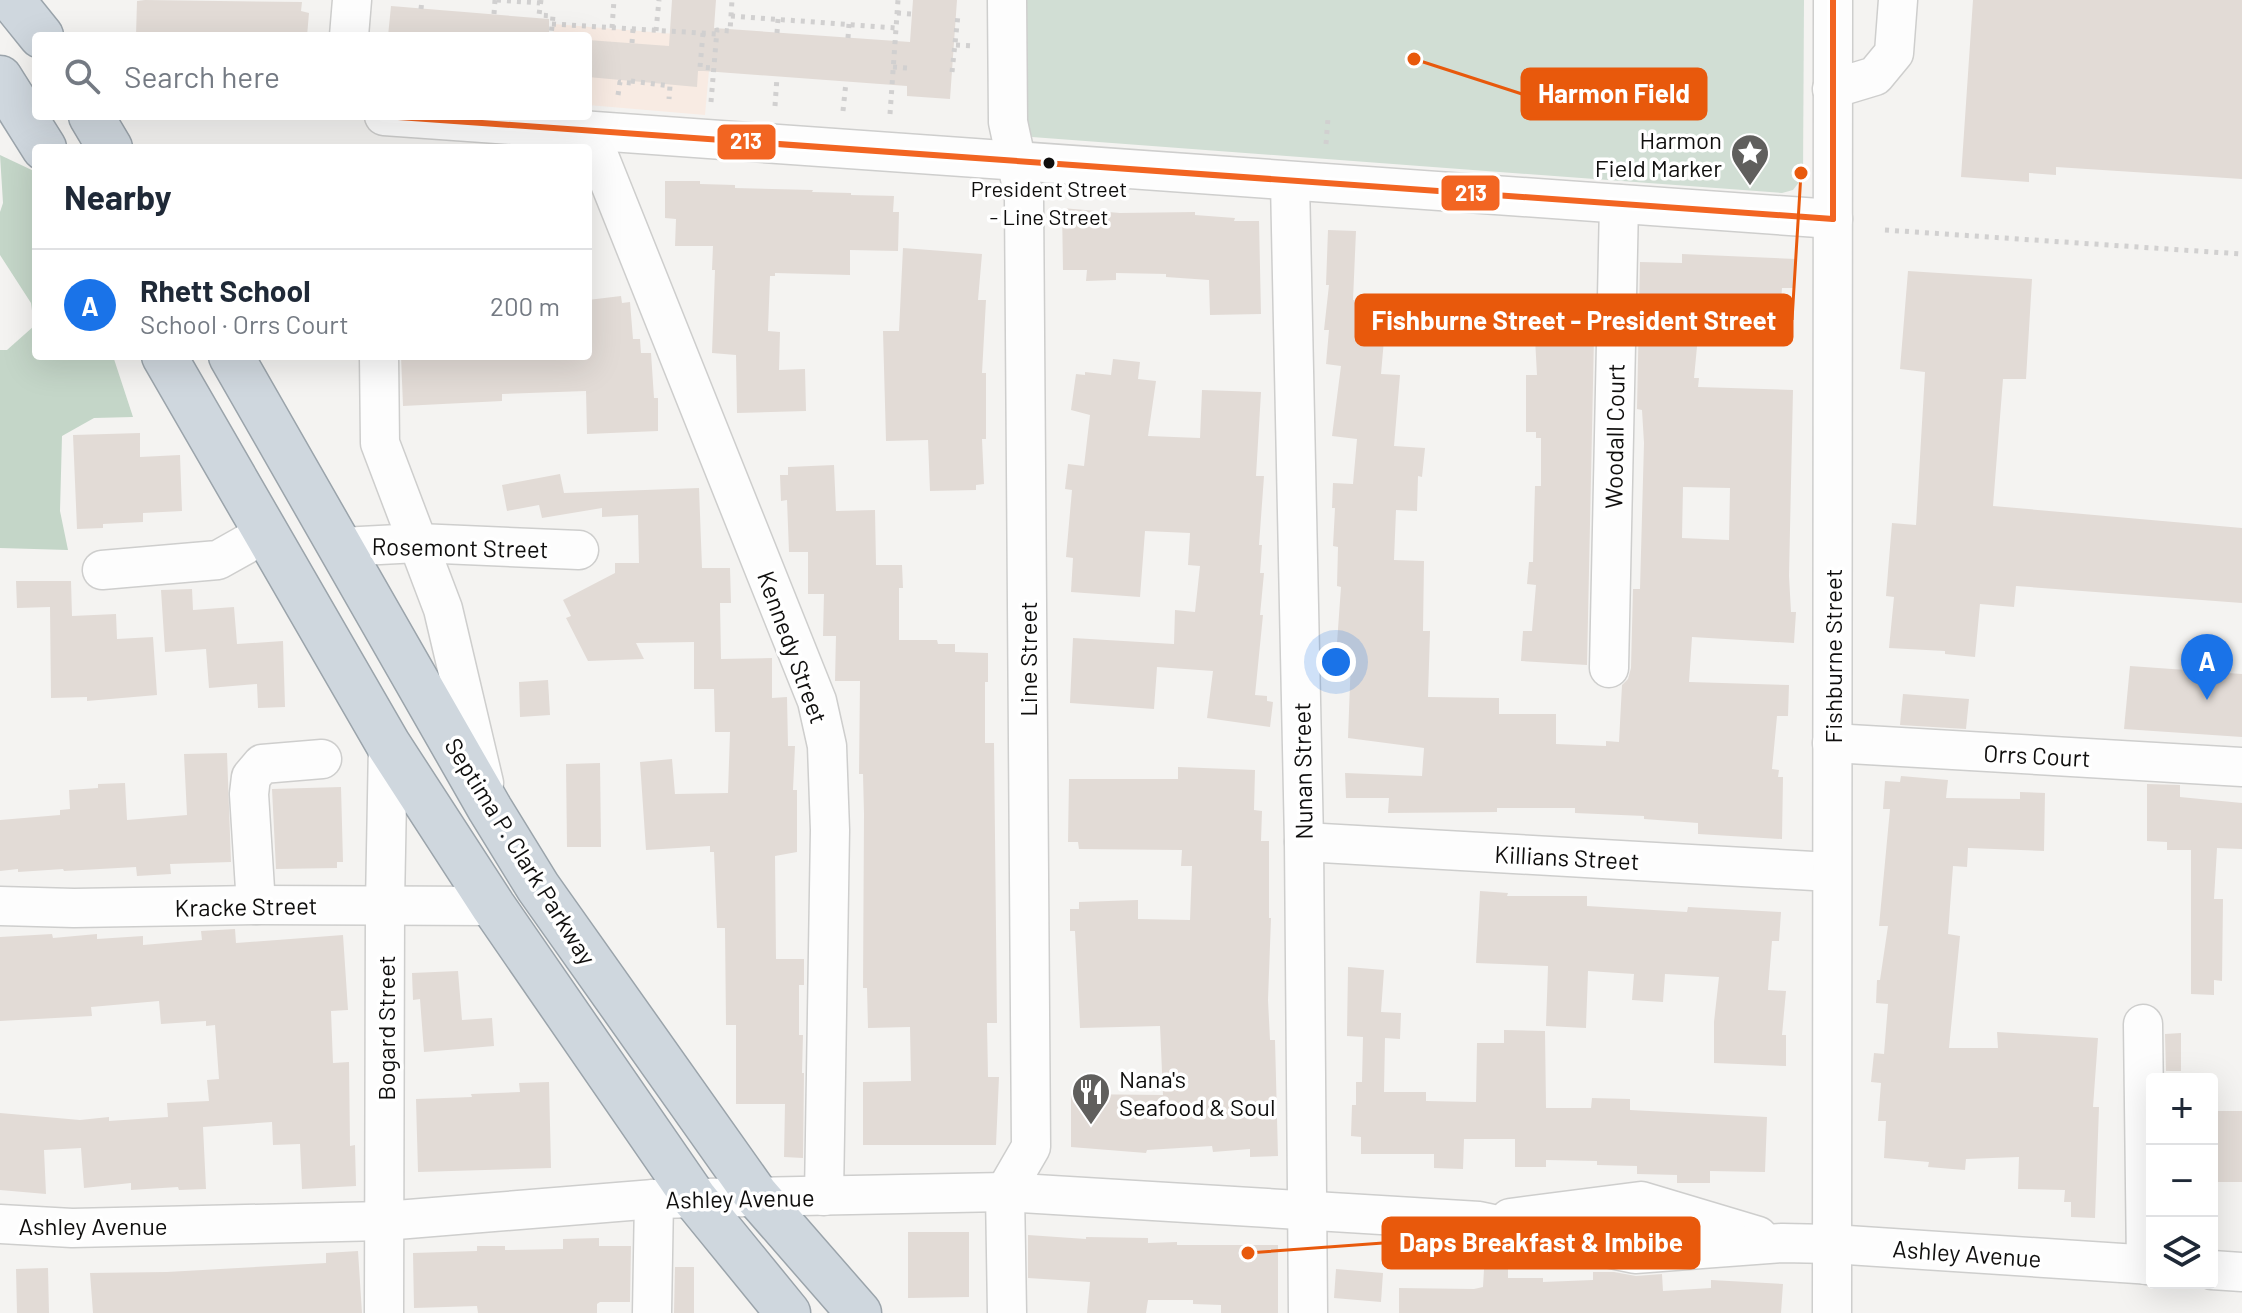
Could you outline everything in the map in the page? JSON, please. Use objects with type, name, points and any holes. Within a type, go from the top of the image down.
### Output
[{"type":"highway","points":[[12,0],[38,32]]},
{"type":"highway","points":[[11,88],[42,144]]},
{"type":"highway","points":[[93,120],[108,144]]},
{"type":"highway","name":"Septima P. Clark Parkway","points":[[166,360],[388,744],[675,1199],[788,1313]]},
{"type":"highway","name":"Septima P. Clark Parkway","points":[[233,360],[490,809],[538,887],[756,1195],[859,1313]]},
{"type":"street","points":[[349,32],[352,0]]},
{"type":"street","name":"Line Street","points":[[1005,1192],[1031,1147],[1024,197],[1008,122],[1007,0]]},
{"type":"street","name":"Fishburne Street","points":[[1832,1313],[1833,0]]},
{"type":"street","points":[[1832,89],[1875,76],[1894,53],[1898,0]]},
{"type":"street","points":[[375,120],[375,144]]},
{"type":"street","points":[[439,120],[1833,219]]},
{"type":"street","name":"Kennedy Street","points":[[589,131],[817,701],[827,746],[830,830],[824,1196]]},
{"type":"street","name":"Nunan Street","points":[[1290,182],[1304,842],[1308,1313]]},
{"type":"street","name":"Woodall Court","points":[[1609,668],[1619,204]]},
{"type":"street","points":[[379,360],[380,443],[443,609],[490,809]]},
{"type":"street","points":[[102,570],[218,560],[266,533]]},
{"type":"street","name":"Rosemont Street","points":[[341,547],[418,543],[579,550]]},
{"type":"street","name":"Orrs Court","points":[[1832,743],[2242,767]]},
{"type":"street","name":"Bogard Street","points":[[384,1313],[388,744]]},
{"type":"street","points":[[256,905],[249,794],[251,777],[262,764],[322,759]]},
{"type":"street","name":"Killians Street","points":[[1304,842],[1831,872]]},
{"type":"street","name":"Kracke Street","points":[[0,906],[493,906]]},
{"type":"street","points":[[2143,1024],[2148,1217]]},
{"type":"street","points":[[1005,1192],[1007,1313]]},
{"type":"street","name":"Ashley Avenue","points":[[0,1224],[72,1228],[384,1221],[756,1195],[1005,1192],[1479,1221],[1635,1254],[1782,1243],[1832,1244],[2146,1265]]},
{"type":"street","points":[[652,1313],[675,1199]]},
{"type":"street","name":"Ashley Avenue","points":[[1479,1221],[1641,1201],[1782,1243]]},
{"type":"street","points":[[2218,1270],[2242,1272]]},
{"type":"path","points":[[421,9],[422,0]]},
{"type":"path","points":[[494,14],[496,0],[540,2],[539,15],[553,16],[551,32]]},
{"type":"path","points":[[612,28],[614,0]]},
{"type":"path","points":[[656,31],[659,0]]},
{"type":"path","points":[[711,102],[717,30],[730,31],[732,0]]},
{"type":"path","points":[[890,114],[898,0]]},
{"type":"path","points":[[897,13],[912,14]]},
{"type":"path","points":[[952,72],[958,15]]},
{"type":"path","points":[[731,16],[896,28]]},
{"type":"path","points":[[777,33],[778,19]]},
{"type":"path","points":[[552,24],[717,34]]},
{"type":"path","points":[[848,38],[849,24]]},
{"type":"path","points":[[632,43],[633,29]]},
{"type":"path","points":[[703,33],[700,67],[714,68]]},
{"type":"path","points":[[893,67],[908,68]]},
{"type":"path","points":[[775,106],[777,77]]},
{"type":"path","points":[[618,95],[620,82],[631,82],[670,86],[669,99]]},
{"type":"path","points":[[843,111],[846,82]]},
{"type":"path","points":[[1326,144],[1328,118]]},
{"type":"path","points":[[1885,230],[2242,254]]},
{"type":"shaded area","points":[[1023,0],[1804,0],[1803,177],[1793,190],[1782,193],[1032,137],[1026,132]]},
{"type":"shaded area","points":[[554,24],[712,37],[705,115],[592,105],[592,32],[553,32]]},
{"type":"green space","points":[[0,155],[32,170],[32,311],[31,303],[0,255],[0,212],[3,203]]},
{"type":"green space","points":[[32,328],[32,360],[114,360],[133,417],[94,418],[62,436],[60,511],[68,550],[0,548],[0,350],[7,350]]},
{"type":"building","points":[[672,0],[716,0],[714,28],[910,42],[913,0],[957,0],[950,99],[907,96],[907,86],[704,71],[698,71],[697,87],[592,77],[592,40],[669,46]]},
{"type":"building","points":[[1973,0],[2242,0],[2242,179],[2056,167],[2056,175],[2029,173],[2029,182],[1961,177]]},
{"type":"building","points":[[137,1],[302,2],[301,11],[309,13],[307,32],[136,32]]},
{"type":"building","points":[[391,6],[549,19],[549,32],[388,32]]},
{"type":"building","points":[[665,181],[700,181],[700,184],[735,185],[735,188],[894,196],[893,212],[899,212],[898,251],[850,250],[850,275],[775,273],[775,276],[770,276],[768,331],[780,332],[779,370],[805,369],[806,411],[737,413],[736,355],[712,353],[713,246],[675,246],[676,219],[665,218]]},
{"type":"building","points":[[1062,208],[1120,213],[1195,212],[1195,215],[1235,218],[1234,221],[1259,221],[1261,314],[1210,315],[1209,280],[1166,277],[1166,274],[1116,273],[1116,280],[1086,281],[1087,270],[1063,270]]},
{"type":"building","points":[[1328,230],[1356,231],[1353,300],[1422,307],[1420,332],[1385,328],[1381,374],[1400,375],[1394,446],[1425,448],[1422,477],[1418,476],[1417,511],[1396,510],[1394,560],[1424,561],[1423,631],[1430,631],[1428,697],[1499,698],[1499,714],[1556,714],[1556,744],[1606,746],[1606,741],[1619,742],[1622,685],[1628,679],[1631,668],[1633,589],[1640,589],[1644,443],[1642,410],[1637,409],[1640,262],[1682,263],[1682,254],[1796,259],[1794,288],[1782,288],[1778,340],[1698,336],[1694,378],[1699,378],[1698,387],[1793,390],[1789,576],[1791,612],[1796,612],[1794,643],[1692,637],[1689,682],[1789,685],[1788,716],[1777,716],[1772,769],[1779,770],[1778,777],[1783,777],[1782,839],[1698,834],[1698,823],[1644,819],[1644,816],[1575,813],[1575,808],[1388,813],[1389,798],[1346,798],[1345,773],[1422,776],[1424,748],[1348,738],[1351,657],[1336,657],[1341,587],[1337,586],[1338,547],[1333,546],[1335,508],[1332,508],[1333,483],[1353,484],[1357,439],[1332,436],[1341,366],[1326,364],[1329,330],[1324,330],[1329,285],[1326,285]],"holes":[[[1683,487],[1730,488],[1729,540],[1682,538]]]},
{"type":"building","points":[[903,248],[982,254],[978,300],[986,300],[982,373],[986,373],[986,439],[982,439],[984,484],[976,485],[976,490],[930,491],[928,440],[886,441],[883,331],[899,331]]},
{"type":"building","points":[[1908,271],[2032,279],[2026,379],[2003,379],[1993,506],[2242,528],[2242,603],[2016,586],[2014,607],[1980,604],[1975,657],[1945,654],[1945,651],[1889,648],[1894,597],[1886,596],[1892,523],[1916,525],[1925,372],[1900,369]]},
{"type":"building","points":[[621,296],[622,303],[630,302],[633,339],[640,339],[641,353],[651,353],[654,398],[658,398],[658,431],[587,434],[586,391],[502,394],[502,401],[403,406],[401,360],[592,360],[592,300]]},
{"type":"building","points":[[1594,336],[1587,665],[1521,661],[1523,631],[1532,631],[1536,585],[1527,584],[1529,562],[1533,562],[1535,486],[1541,486],[1541,438],[1536,438],[1536,432],[1526,432],[1526,375],[1537,375],[1535,338]]},
{"type":"building","points":[[1113,359],[1140,362],[1138,379],[1156,381],[1148,436],[1200,438],[1202,390],[1261,392],[1256,476],[1264,476],[1259,545],[1262,545],[1260,573],[1264,573],[1255,695],[1267,696],[1267,701],[1273,702],[1270,727],[1207,718],[1213,671],[1157,667],[1154,709],[1070,703],[1073,638],[1174,644],[1175,610],[1195,612],[1200,566],[1188,565],[1190,533],[1145,531],[1140,597],[1071,592],[1073,558],[1066,557],[1072,490],[1065,489],[1068,464],[1084,466],[1090,415],[1071,410],[1076,374],[1111,375]]},
{"type":"building","points":[[140,433],[140,457],[180,455],[182,511],[143,513],[143,522],[77,529],[73,435]]},
{"type":"building","points":[[834,465],[836,511],[875,510],[876,565],[902,565],[899,640],[937,640],[938,644],[955,644],[955,652],[988,653],[985,743],[994,743],[997,1023],[987,1023],[988,1077],[999,1077],[996,1145],[863,1145],[863,1082],[911,1081],[910,1027],[868,1028],[867,988],[863,988],[864,814],[863,774],[859,774],[860,681],[835,681],[836,636],[823,636],[824,594],[808,594],[808,552],[789,552],[787,500],[781,501],[780,475],[788,475],[788,467]]},
{"type":"building","points":[[560,474],[564,493],[699,488],[702,568],[730,568],[731,603],[720,603],[721,659],[772,658],[772,698],[787,697],[788,746],[795,746],[793,790],[797,790],[797,852],[775,856],[776,959],[804,959],[804,985],[799,985],[799,1035],[803,1035],[804,1073],[803,1158],[784,1157],[785,1104],[736,1104],[736,1025],[726,1025],[725,928],[717,928],[714,852],[710,852],[710,846],[646,850],[640,762],[672,759],[675,794],[728,793],[730,732],[715,732],[714,689],[694,689],[694,642],[636,643],[644,659],[588,661],[566,618],[571,616],[563,600],[615,573],[615,563],[639,563],[638,515],[602,517],[602,508],[542,518],[539,505],[507,511],[502,485]]},
{"type":"building","points":[[16,581],[71,581],[72,616],[116,614],[117,639],[153,637],[157,695],[87,701],[87,697],[51,698],[50,607],[17,608]]},
{"type":"building","points":[[192,589],[193,610],[234,607],[237,644],[283,641],[285,707],[258,708],[257,684],[209,688],[206,649],[165,652],[161,590]]},
{"type":"building","points":[[2130,666],[2242,674],[2242,737],[2124,729]]},
{"type":"building","points":[[548,680],[550,715],[520,717],[519,682]]},
{"type":"building","points":[[1903,694],[1969,699],[1966,729],[1900,725]]},
{"type":"building","points":[[227,753],[231,862],[170,864],[171,874],[137,876],[136,867],[0,871],[0,820],[60,815],[60,810],[70,809],[69,790],[125,783],[127,820],[187,815],[184,754]]},
{"type":"building","points":[[600,763],[601,847],[567,847],[566,764]]},
{"type":"building","points":[[1178,767],[1255,770],[1254,810],[1262,811],[1261,841],[1269,841],[1271,918],[1268,1000],[1270,1040],[1275,1040],[1278,1156],[1250,1157],[1250,1149],[1213,1152],[1212,1146],[1147,1150],[1146,1153],[1071,1147],[1071,1094],[1163,1095],[1160,1026],[1080,1028],[1075,931],[1070,931],[1070,909],[1079,909],[1079,902],[1138,900],[1138,919],[1190,920],[1192,866],[1181,866],[1182,850],[1079,849],[1078,842],[1068,842],[1069,779],[1178,779]]},
{"type":"building","points":[[1901,776],[1948,780],[1946,798],[2020,799],[2020,792],[2045,793],[2044,851],[1968,848],[1967,867],[1953,866],[1948,934],[1960,936],[1949,1048],[1998,1048],[1997,1032],[2098,1038],[2093,1107],[2099,1107],[2095,1218],[2071,1217],[2071,1202],[2064,1202],[2065,1190],[2018,1189],[2019,1157],[1966,1159],[1965,1170],[1928,1167],[1929,1162],[1884,1158],[1886,1121],[1878,1121],[1881,1083],[1871,1082],[1874,1053],[1884,1054],[1888,1004],[1876,1003],[1877,980],[1880,980],[1888,926],[1879,926],[1890,809],[1883,809],[1885,781],[1900,782]]},
{"type":"building","points":[[2147,784],[2180,785],[2180,797],[2242,803],[2242,849],[2217,848],[2214,899],[2223,899],[2222,981],[2214,980],[2214,995],[2191,994],[2191,850],[2167,850],[2167,842],[2147,841]]},
{"type":"building","points":[[341,787],[343,862],[337,862],[337,868],[276,869],[272,789]]},
{"type":"building","points":[[1480,891],[1508,893],[1507,896],[1587,896],[1587,906],[1687,912],[1688,907],[1781,912],[1779,941],[1772,941],[1768,990],[1786,991],[1782,1035],[1786,1035],[1786,1066],[1714,1063],[1719,977],[1665,974],[1663,1002],[1632,1000],[1634,974],[1588,971],[1586,1028],[1546,1026],[1548,966],[1476,963]]},
{"type":"building","points":[[235,929],[236,943],[343,935],[348,1010],[331,1011],[333,1063],[349,1062],[350,1146],[355,1145],[356,1186],[302,1189],[300,1144],[273,1145],[272,1122],[203,1127],[206,1189],[131,1190],[131,1183],[84,1188],[81,1148],[44,1150],[46,1194],[0,1190],[0,1113],[80,1120],[109,1117],[109,1121],[168,1117],[167,1103],[209,1101],[207,1080],[219,1079],[215,1025],[206,1026],[206,1021],[161,1024],[159,1001],[91,1007],[92,1016],[0,1021],[0,937],[52,934],[53,938],[97,934],[97,939],[143,936],[143,945],[202,940],[201,931]]},
{"type":"building","points":[[1348,967],[1384,970],[1381,1012],[1401,1013],[1400,1039],[1385,1038],[1384,1092],[1426,1092],[1426,1101],[1476,1102],[1477,1043],[1504,1043],[1504,1030],[1545,1031],[1546,1108],[1591,1108],[1592,1098],[1630,1099],[1630,1110],[1767,1117],[1765,1172],[1710,1171],[1710,1183],[1677,1183],[1677,1175],[1637,1174],[1637,1166],[1597,1165],[1597,1161],[1546,1160],[1546,1167],[1515,1167],[1515,1139],[1464,1139],[1463,1169],[1434,1168],[1434,1154],[1361,1154],[1361,1137],[1351,1136],[1356,1082],[1362,1082],[1363,1037],[1347,1036]]},
{"type":"building","points":[[458,971],[462,1020],[492,1018],[494,1046],[424,1052],[420,999],[413,1000],[412,973]]},
{"type":"building","points":[[2181,1033],[2181,1071],[2166,1071],[2165,1034]]},
{"type":"building","points":[[549,1082],[551,1168],[418,1172],[416,1099],[520,1092],[519,1083]]},
{"type":"building","points":[[2218,1111],[2242,1111],[2242,1182],[2218,1182]]},
{"type":"building","points":[[908,1232],[969,1232],[969,1297],[908,1298]]},
{"type":"building","points":[[1028,1235],[1086,1239],[1148,1238],[1148,1243],[1177,1242],[1177,1245],[1278,1245],[1278,1313],[1221,1313],[1221,1305],[1193,1304],[1193,1300],[1148,1300],[1146,1313],[1087,1313],[1090,1282],[1028,1278]]},
{"type":"building","points":[[599,1238],[599,1246],[631,1246],[630,1302],[600,1302],[597,1313],[478,1313],[477,1306],[414,1308],[413,1253],[477,1251],[477,1246],[505,1246],[505,1250],[563,1249],[563,1239]]},
{"type":"building","points":[[358,1251],[362,1313],[93,1313],[90,1273],[326,1263],[326,1253]]},
{"type":"building","points":[[675,1267],[694,1267],[694,1313],[674,1313]]},
{"type":"building","points":[[48,1268],[49,1313],[17,1313],[16,1269]]},
{"type":"building","points":[[1508,1268],[1508,1278],[1543,1278],[1543,1282],[1593,1280],[1593,1272],[1636,1276],[1662,1274],[1663,1291],[1711,1288],[1711,1280],[1783,1284],[1781,1313],[1399,1313],[1399,1288],[1474,1289],[1483,1287],[1484,1269]]},
{"type":"building","points":[[1336,1269],[1383,1273],[1381,1302],[1334,1298]]},
{"type":"transit line","name":"213","points":[[1833,0],[1833,219]]},
{"type":"transit line","name":"213","points":[[440,120],[1833,219]]},
{"type":"place","name":"Harmon Field","points":[[1414,59]]},
{"type":"place","name":"President Street - Line Street","points":[[1049,163]]},
{"type":"place","name":"Fishburne Street - President Street","points":[[1801,173]]},
{"type":"place","name":"Harmon Field Marker","points":[[1750,187]]},
{"type":"place","name":"Rhett School","points":[[2207,700]]},
{"type":"place","name":"Nana's Seafood & Soul","points":[[1091,1126]]},
{"type":"place","name":"Daps Breakfast & Imbibe","points":[[1248,1253]]}]
